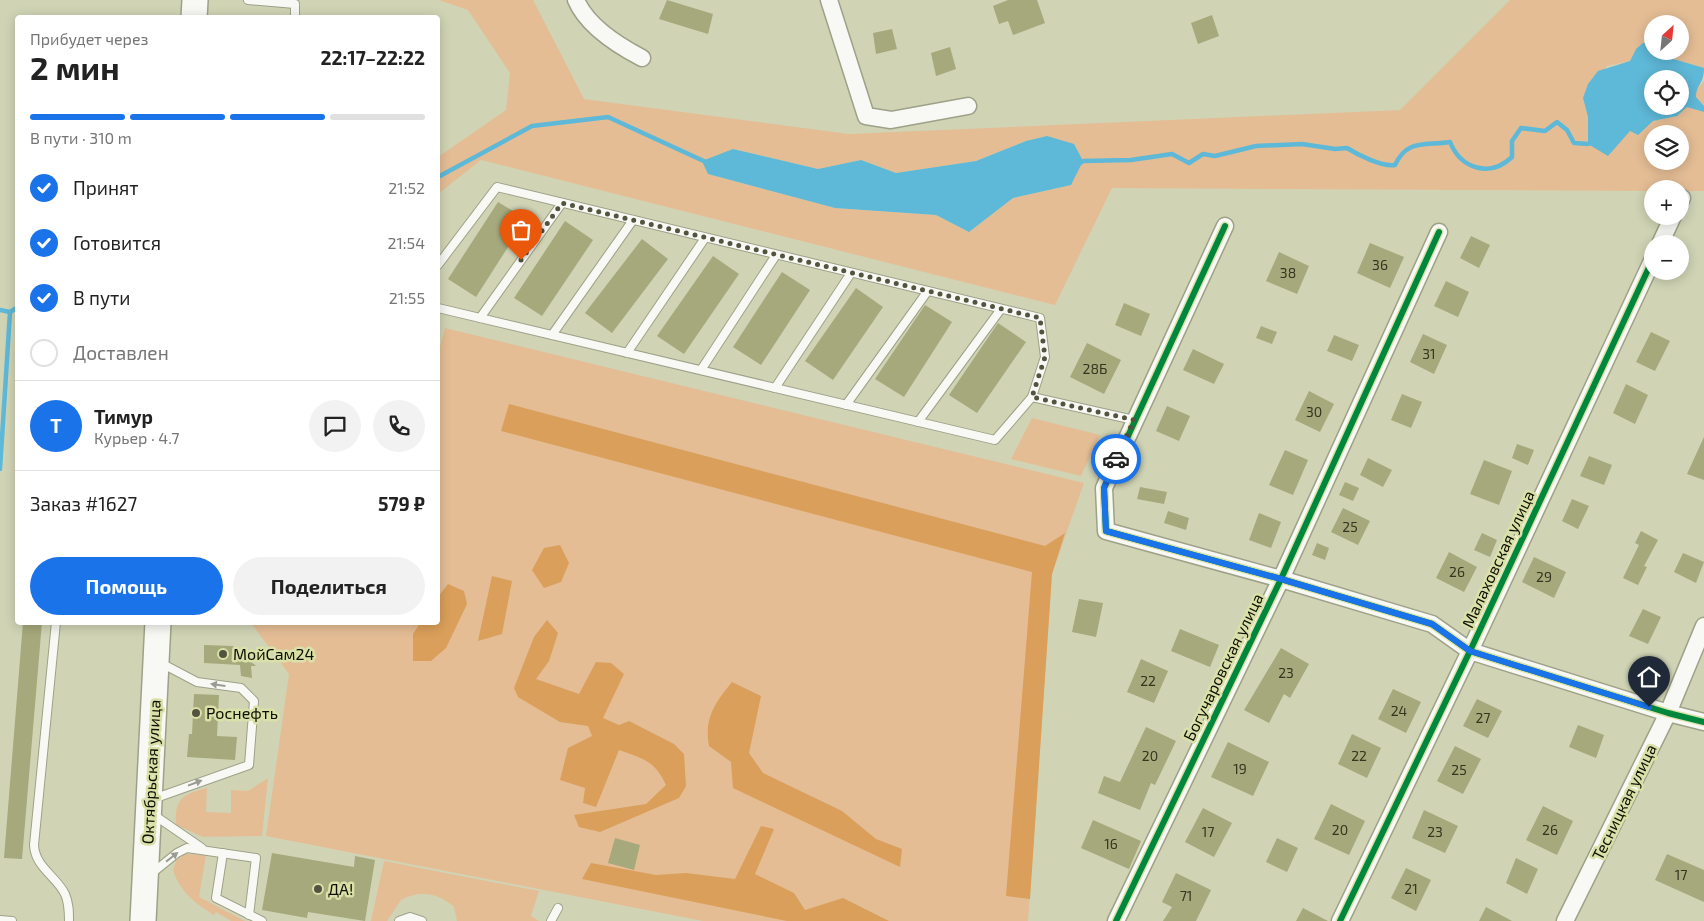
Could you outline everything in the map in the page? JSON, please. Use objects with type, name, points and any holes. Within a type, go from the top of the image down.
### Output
[{"type":"main road","points":[[194,15],[195,0]]},
{"type":"main road","name":"Октябрьская улица","points":[[143,921],[158,625]]},
{"type":"street","points":[[576,0],[582,13],[620,46],[642,58]]},
{"type":"street","points":[[829,0],[866,116],[891,120],[968,106]]},
{"type":"street","points":[[1225,226],[1104,488],[1106,531],[1281,579],[1432,624],[1470,651],[1668,713],[1704,722]]},
{"type":"street","name":"Богучаровская улица","points":[[1116,921],[1281,579],[1439,232]]},
{"type":"street","name":"Малаховская улица","points":[[1340,921],[1470,651],[1644,278]]},
{"type":"street","name":"Тесницкая улица","points":[[1565,921],[1668,713],[1704,626]]},
{"type":"lane","points":[[248,0],[296,4],[295,15]]},
{"type":"lane","points":[[440,262],[498,187],[1040,318],[1045,357],[1032,397],[995,440],[440,308]]},
{"type":"lane","points":[[480,318],[562,203]]},
{"type":"lane","points":[[552,335],[632,220]]},
{"type":"lane","points":[[627,353],[705,238]]},
{"type":"lane","points":[[701,370],[776,255]]},
{"type":"lane","points":[[775,388],[851,273]]},
{"type":"lane","points":[[846,404],[928,292]]},
{"type":"lane","points":[[918,422],[1001,309]]},
{"type":"lane","points":[[1032,397],[1134,420]]},
{"type":"lane","points":[[56,625],[34,845],[37,860],[65,894],[69,921]]},
{"type":"lane","points":[[156,660],[198,682],[241,688],[254,701],[249,765],[149,806],[174,831],[204,849]]},
{"type":"lane","points":[[146,878],[180,850],[204,849],[258,859],[250,915]]},
{"type":"lane","points":[[223,852],[216,898],[262,921]]},
{"type":"lane","points":[[551,921],[558,908]]},
{"type":"lane","points":[[398,921],[410,917],[422,921]]},
{"type":"lane","points":[[0,920],[12,921]]},
{"type":"shaded area","points":[[439,0],[533,0],[584,99],[849,134],[1400,110],[1510,0],[1704,0],[1704,68],[1677,60],[1689,60],[1689,15],[1644,15],[1644,44],[1638,48],[1630,61],[1607,66],[1583,98],[1588,117],[1588,144],[1630,131],[1638,135],[1644,129],[1644,170],[1689,170],[1689,125],[1649,125],[1653,121],[1678,115],[1689,115],[1689,107],[1704,112],[1704,191],[1689,191],[1689,180],[1644,180],[1644,191],[1112,188],[1055,305],[481,160],[440,192],[440,156],[506,110],[510,73],[468,10]],"holes":[[[1047,136],[1071,185],[1013,198],[969,232],[936,215],[835,208],[708,174],[733,149],[818,169],[861,160],[896,173],[976,161],[1026,141]]]},
{"type":"shaded area","points":[[1704,81],[1704,106],[1696,98],[1696,91]]},
{"type":"shaded area","points":[[445,328],[1084,483],[1052,574],[1028,921],[703,921],[266,836],[289,674],[252,625],[440,625],[440,347]]},
{"type":"shaded area","points":[[509,404],[1045,546],[1065,533],[1052,574],[1030,899],[1006,896],[1032,572],[501,431]]},
{"type":"shaded area","points":[[1032,418],[1100,435],[1081,476],[1011,459]]},
{"type":"shaded area","points":[[560,545],[569,563],[561,582],[544,588],[532,570],[544,548]]},
{"type":"shaded area","points":[[492,576],[512,581],[502,634],[478,641]]},
{"type":"shaded area","points":[[448,584],[464,591],[467,604],[446,648],[431,661],[413,661],[413,634],[419,625],[440,625],[440,594]]},
{"type":"shaded area","points":[[547,620],[558,633],[549,661],[536,679],[579,694],[596,662],[611,663],[624,674],[603,718],[619,725],[629,721],[674,744],[684,754],[686,786],[679,798],[600,832],[579,827],[574,815],[646,804],[666,785],[658,771],[648,762],[619,750],[596,807],[583,803],[585,788],[560,780],[568,748],[592,736],[588,726],[560,722],[518,697],[514,688],[534,637]]},
{"type":"shaded area","points":[[732,682],[761,696],[749,753],[763,773],[842,811],[876,839],[902,849],[900,867],[733,788],[731,762],[709,746],[708,736],[712,711]]},
{"type":"shaded area","points":[[268,778],[262,836],[203,837],[176,825],[179,803],[187,795],[207,788],[206,812],[231,813],[231,790],[248,791]]},
{"type":"shaded area","points":[[761,826],[774,829],[755,874],[794,893],[805,910],[843,898],[889,921],[787,921],[582,879],[591,863],[656,875],[686,873],[735,879]]},
{"type":"shaded area","points":[[185,854],[206,855],[199,897],[245,921],[231,921],[216,912],[214,915],[184,891],[173,870],[176,861]]},
{"type":"shaded area","points":[[384,861],[539,891],[531,916],[539,921],[457,921],[454,907],[448,902],[429,894],[422,894],[401,900],[387,921],[371,921]]},
{"type":"water","points":[[1644,43],[1644,60],[1677,60],[1704,68],[1703,78],[1696,97],[1704,106],[1704,112],[1689,108],[1689,70],[1644,70],[1644,115],[1678,115],[1644,125],[1644,129],[1638,135],[1630,131],[1608,156],[1588,144],[1588,117],[1583,98],[1588,84],[1598,71],[1630,61],[1636,49]]},
{"type":"water","points":[[1047,136],[1074,144],[1083,161],[1071,185],[1013,198],[969,232],[936,215],[835,208],[708,174],[702,161],[733,149],[818,169],[861,160],[896,173],[976,161],[1026,141]]},
{"type":"building","points":[[667,0],[713,14],[708,34],[659,19]]},
{"type":"building","points":[[1008,0],[1037,0],[1045,23],[1013,35],[1008,21],[999,24],[993,6]]},
{"type":"building","points":[[1212,15],[1219,36],[1198,44],[1191,23]]},
{"type":"building","points":[[892,29],[897,49],[876,54],[873,33]]},
{"type":"building","points":[[950,47],[956,69],[936,76],[931,53]]},
{"type":"building","points":[[498,202],[526,219],[476,297],[448,279]]},
{"type":"building","points":[[565,221],[593,240],[542,316],[514,298]]},
{"type":"building","points":[[1471,236],[1490,245],[1479,268],[1460,258]]},
{"type":"building","points":[[642,239],[668,259],[612,333],[585,313]]},
{"type":"building","points":[[1370,243],[1404,257],[1390,288],[1357,273]]},
{"type":"building","points":[[1279,252],[1309,266],[1297,294],[1266,281]]},
{"type":"building","points":[[713,256],[739,274],[684,354],[657,336]]},
{"type":"building","points":[[782,272],[810,290],[761,365],[733,347]]},
{"type":"building","points":[[1446,281],[1469,292],[1458,317],[1434,306]]},
{"type":"building","points":[[856,288],[883,307],[833,380],[805,361]]},
{"type":"building","points":[[1124,303],[1150,314],[1141,336],[1115,325]]},
{"type":"building","points":[[925,305],[952,322],[904,397],[875,379]]},
{"type":"building","points":[[998,323],[1026,342],[977,413],[949,395]]},
{"type":"building","points":[[1261,326],[1277,332],[1272,344],[1256,338]]},
{"type":"building","points":[[1651,332],[1670,341],[1655,371],[1636,362]]},
{"type":"building","points":[[1423,334],[1447,345],[1434,374],[1410,362]]},
{"type":"building","points":[[1334,335],[1359,345],[1352,361],[1327,351]]},
{"type":"building","points":[[1087,343],[1121,360],[1104,394],[1070,377]]},
{"type":"building","points":[[1193,349],[1224,364],[1214,384],[1183,370]]},
{"type":"building","points":[[1626,384],[1648,395],[1635,424],[1613,413]]},
{"type":"building","points":[[1309,391],[1334,404],[1320,432],[1295,420]]},
{"type":"building","points":[[1402,394],[1422,402],[1411,428],[1391,420]]},
{"type":"building","points":[[1167,406],[1190,416],[1179,441],[1156,431]]},
{"type":"building","points":[[1704,437],[1704,480],[1687,474]]},
{"type":"building","points":[[1517,444],[1534,450],[1528,465],[1512,458]]},
{"type":"building","points":[[1285,450],[1308,460],[1293,495],[1269,485]]},
{"type":"building","points":[[1589,456],[1612,465],[1604,485],[1580,476]]},
{"type":"building","points":[[1368,458],[1392,470],[1383,487],[1360,475]]},
{"type":"building","points":[[1484,460],[1512,471],[1499,505],[1470,494]]},
{"type":"building","points":[[1345,482],[1359,488],[1353,501],[1339,495]]},
{"type":"building","points":[[1140,487],[1167,492],[1164,504],[1137,499]]},
{"type":"building","points":[[1572,499],[1589,506],[1578,529],[1562,521]]},
{"type":"building","points":[[1343,508],[1370,521],[1358,545],[1331,532]]},
{"type":"building","points":[[1168,511],[1189,518],[1186,530],[1164,523]]},
{"type":"building","points":[[1259,513],[1281,522],[1271,548],[1249,540]]},
{"type":"building","points":[[1641,531],[1658,540],[1644,566],[1647,567],[1638,585],[1623,578],[1639,545],[1635,543]]},
{"type":"building","points":[[1482,533],[1497,540],[1490,557],[1474,550]]},
{"type":"building","points":[[1317,543],[1329,548],[1325,560],[1312,555]]},
{"type":"building","points":[[1449,552],[1477,567],[1464,592],[1436,578]]},
{"type":"building","points":[[1683,553],[1704,562],[1696,583],[1674,572]]},
{"type":"building","points":[[1534,557],[1566,572],[1554,598],[1522,582]]},
{"type":"building","points":[[1079,599],[1103,603],[1096,637],[1072,632]]},
{"type":"building","points":[[1643,609],[1661,617],[1648,644],[1629,636]]},
{"type":"building","points":[[23,625],[42,625],[22,859],[4,858]]},
{"type":"building","points":[[1180,629],[1219,645],[1210,667],[1171,651]]},
{"type":"building","name":"МойСам24","points":[[204,645],[233,646],[256,666],[251,666],[252,678],[241,676],[240,665],[204,663]]},
{"type":"building","points":[[1281,648],[1309,664],[1290,698],[1284,694],[1269,723],[1244,710]]},
{"type":"building","points":[[1141,659],[1168,671],[1154,703],[1127,692]]},
{"type":"building","points":[[1393,689],[1421,702],[1406,733],[1378,719]]},
{"type":"building","points":[[194,694],[219,695],[217,736],[237,737],[235,760],[187,757],[189,734],[192,734]]},
{"type":"building","points":[[1477,699],[1502,711],[1488,738],[1463,726]]},
{"type":"building","points":[[1578,725],[1604,735],[1596,758],[1569,747]]},
{"type":"building","points":[[1146,727],[1176,741],[1155,785],[1151,783],[1140,810],[1098,793],[1104,776],[1120,782]]},
{"type":"building","points":[[1352,734],[1381,748],[1367,778],[1338,764]]},
{"type":"building","points":[[1228,742],[1269,762],[1253,796],[1211,777]]},
{"type":"building","points":[[1455,746],[1481,759],[1463,794],[1437,781]]},
{"type":"building","points":[[1331,804],[1365,821],[1349,855],[1314,839]]},
{"type":"building","points":[[1543,806],[1573,821],[1557,855],[1526,840]]},
{"type":"building","points":[[1203,808],[1232,823],[1214,857],[1185,842]]},
{"type":"building","points":[[1424,810],[1458,826],[1445,853],[1412,838]]},
{"type":"building","points":[[1093,820],[1141,841],[1129,869],[1081,848]]},
{"type":"building","points":[[615,838],[640,845],[634,870],[608,863]]},
{"type":"building","points":[[1277,838],[1298,848],[1287,872],[1266,862]]},
{"type":"building","name":"ДА!","points":[[272,853],[354,867],[355,856],[375,860],[365,921],[308,912],[307,918],[262,910]]},
{"type":"building","points":[[1667,854],[1704,870],[1704,902],[1655,880]]},
{"type":"building","points":[[1516,858],[1538,869],[1527,894],[1506,883]]},
{"type":"building","points":[[1406,868],[1431,880],[1416,911],[1391,898]]},
{"type":"building","points":[[1176,873],[1211,890],[1196,921],[1163,921],[1172,907],[1162,902]]},
{"type":"building","points":[[1486,907],[1512,921],[1479,921]]},
{"type":"building","points":[[1303,908],[1328,921],[1296,921]]},
{"type":"waterway","points":[[440,176],[532,126],[608,117],[708,163]]},
{"type":"waterway","points":[[1079,164],[1083,161],[1131,160],[1172,154],[1189,163],[1203,154],[1215,156],[1256,146],[1302,144],[1335,149],[1347,148],[1377,162],[1395,165],[1405,151],[1411,147],[1450,142],[1461,159],[1477,168],[1486,169],[1495,167],[1512,157],[1512,141],[1521,128],[1545,131],[1557,122],[1567,130],[1574,143],[1588,144],[1593,142]]},
{"type":"waterway","points":[[0,310],[10,312],[15,309]]},
{"type":"waterway","points":[[0,469],[10,312]]},
{"type":"cycle path","points":[[1225,226],[1104,488],[1106,531],[1281,579],[1432,624],[1470,651],[1668,713],[1704,722]]},
{"type":"cycle path","points":[[1116,921],[1281,579],[1439,232]]},
{"type":"cycle path","points":[[1340,921],[1470,651],[1644,278]]},
{"type":"way so far","points":[[521,260],[562,203],[1040,318],[1045,357],[1032,397],[1134,420],[1116,459]]},
{"type":"place","name":"МойСам24","points":[[223,654]]},
{"type":"place","name":"Роснефть","points":[[196,713]]},
{"type":"place","name":"ДА!","points":[[318,889]]},
{"type":"route","points":[[1116,459],[1104,488],[1106,531],[1281,579],[1432,624],[1470,651],[1649,707]]}]
